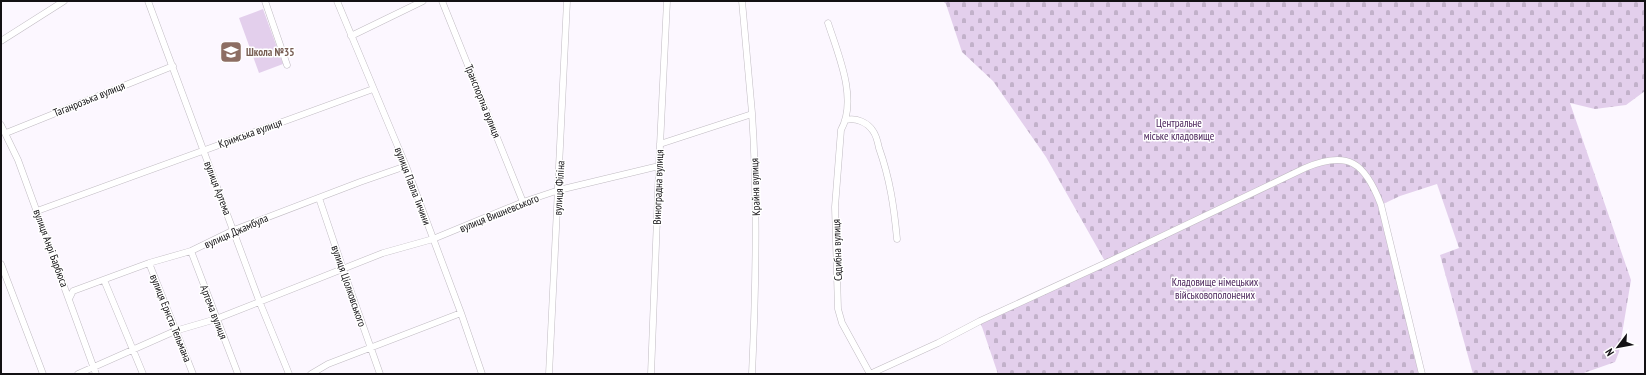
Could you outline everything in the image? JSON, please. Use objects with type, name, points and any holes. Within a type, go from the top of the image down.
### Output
[{"type":"street","points":[[1,41],[64,1]]},
{"type":"street","name":"вулиця Артема","points":[[148,1],[260,302],[289,374]]},
{"type":"street","points":[[265,1],[287,65]]},
{"type":"street","name":"вулиця Павла Тичини","points":[[337,1],[406,166],[461,313],[482,374]]},
{"type":"street","points":[[351,36],[423,1]]},
{"type":"street","name":"Транспортна вулиця","points":[[442,1],[523,202]]},
{"type":"street","name":"вулиця Філіна","points":[[549,374],[567,1]]},
{"type":"street","name":"Виноградна вулиця","points":[[651,374],[667,1]]},
{"type":"street","name":"Крайня вулиця","points":[[742,1],[752,114],[756,244],[752,374]]},
{"type":"street","name":"Сядибна вулиця","points":[[828,23],[842,68],[848,96],[846,120],[841,130],[835,207],[838,309],[842,323],[870,374]]},
{"type":"street","name":"Таганрозька вулиця","points":[[6,133],[173,66]]},
{"type":"street","name":"Кримська вулиця","points":[[37,211],[373,89]]},
{"type":"street","points":[[660,144],[752,114]]},
{"type":"street","points":[[846,120],[853,118],[861,121],[873,130],[885,164],[894,199],[897,239]]},
{"type":"street","name":"вулиця Анрі Барбюса","points":[[1,124],[37,211],[96,374]]},
{"type":"street","points":[[870,374],[938,344],[980,321],[1305,168],[1329,160],[1342,159],[1351,162],[1361,171],[1370,181],[1378,198],[1422,374]]},
{"type":"street","name":"вулиця Джамбула","points":[[69,298],[73,291],[149,263],[191,251],[234,230],[406,166]]},
{"type":"street","name":"вулиця Вишневського","points":[[78,374],[175,331],[216,319],[383,253],[433,239],[523,202],[558,190],[659,166]]},
{"type":"street","name":"вулиця Ціолковського","points":[[319,198],[380,374]]},
{"type":"street","name":"Артема вулиця","points":[[191,251],[238,374]]},
{"type":"street","name":"вулиця Ернста Тельмана","points":[[149,263],[193,374]]},
{"type":"street","points":[[1,264],[43,374]]},
{"type":"street","points":[[104,280],[143,374]]},
{"type":"street","points":[[311,374],[328,364],[461,313]]},
{"type":"green space","name":"Центральне міське кладовище","points":[[943,1],[1645,1],[1645,91],[1626,105],[1595,109],[1570,103],[1631,280],[1619,352],[1615,362],[1581,374],[1473,374],[1440,255],[1459,248],[1437,184],[1400,196],[1381,205],[1422,374],[998,374],[980,321],[1106,263],[1046,157],[993,81],[962,52],[946,4]]},
{"type":"green space","points":[[263,9],[283,64],[259,73],[239,18]]},
{"type":"place","name":"Школа №35","points":[[231,52]]},
{"type":"park label","name":"Кладовище німецьких військовополонених","points":[[1215,288]]}]
